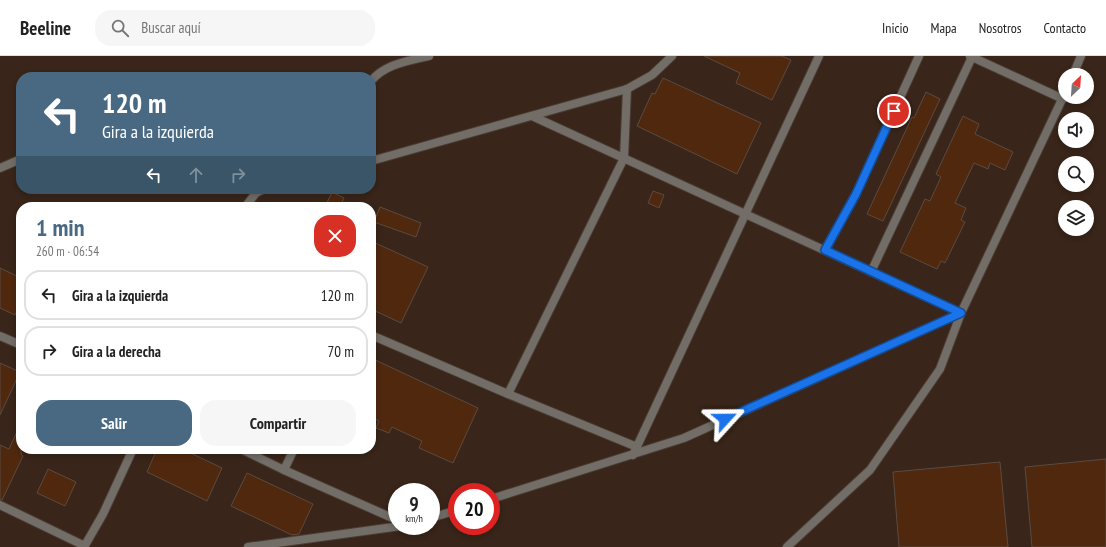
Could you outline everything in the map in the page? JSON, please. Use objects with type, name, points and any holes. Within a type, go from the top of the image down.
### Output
[{"type":"lane","points":[[376,76],[384,69],[399,63],[429,56]]},
{"type":"lane","points":[[376,160],[626,89],[641,82],[672,56]]},
{"type":"lane","points":[[633,454],[819,56]]},
{"type":"lane","points":[[825,250],[856,194],[919,56]]},
{"type":"lane","points":[[871,272],[971,56],[1058,93]]},
{"type":"lane","points":[[1076,68],[1081,56]]},
{"type":"lane","points":[[508,394],[624,158],[626,89]]},
{"type":"lane","points":[[787,547],[870,470],[940,369],[961,313],[1060,104]]},
{"type":"lane","points":[[532,116],[961,313]]},
{"type":"lane","points":[[0,168],[16,161]]},
{"type":"lane","points":[[249,202],[256,194]]},
{"type":"lane","points":[[500,496],[684,438],[961,313]]},
{"type":"lane","points":[[0,336],[16,343]]},
{"type":"lane","points":[[376,337],[637,447]]},
{"type":"lane","points":[[0,505],[85,546],[103,514],[131,454]]},
{"type":"lane","points":[[251,454],[388,516]]},
{"type":"lane","points":[[284,470],[292,454]]},
{"type":"lane","points":[[248,547],[388,528]]},
{"type":"shaded area","points":[[0,56],[1106,56],[1106,547],[0,547]]},
{"type":"building","points":[[704,56],[782,56],[791,60],[772,100],[736,83],[740,73]]},
{"type":"building","points":[[663,78],[761,123],[737,174],[637,126],[652,93],[655,94]]},
{"type":"building","points":[[926,92],[940,99],[883,221],[867,214],[912,117],[914,118]]},
{"type":"building","points":[[963,116],[979,124],[975,134],[1013,152],[1005,170],[990,163],[988,169],[974,163],[955,203],[966,208],[961,220],[965,222],[945,263],[941,261],[937,269],[900,252],[925,199],[930,201],[941,177],[936,174]]},
{"type":"building","points":[[653,191],[664,195],[659,208],[648,203]]},
{"type":"building","points":[[331,194],[336,194],[344,198],[342,202],[327,202]]},
{"type":"building","points":[[380,207],[421,223],[416,237],[376,223],[376,217]]},
{"type":"building","points":[[376,243],[428,267],[401,323],[376,311]]},
{"type":"building","points":[[0,268],[16,276],[16,313],[15,315],[0,308]]},
{"type":"building","points":[[376,360],[478,408],[453,463],[419,448],[422,441],[392,427],[389,433],[376,428],[379,421],[376,420]]},
{"type":"building","points":[[0,363],[16,370],[16,381],[0,415]]},
{"type":"building","points":[[16,434],[16,454],[21,454],[23,456],[2,500],[0,500],[0,445],[9,449]]},
{"type":"building","points":[[155,454],[193,454],[222,468],[207,501],[147,472]]},
{"type":"building","points":[[1106,459],[1106,547],[1032,547],[1025,467]]},
{"type":"building","points":[[1000,462],[1008,547],[899,547],[893,472]]},
{"type":"building","points":[[48,469],[76,482],[65,506],[37,493]]},
{"type":"building","points":[[247,473],[313,504],[299,534],[292,535],[231,506]]},
{"type":"route","points":[[725,419],[961,313],[825,250],[856,194],[894,111]]}]
